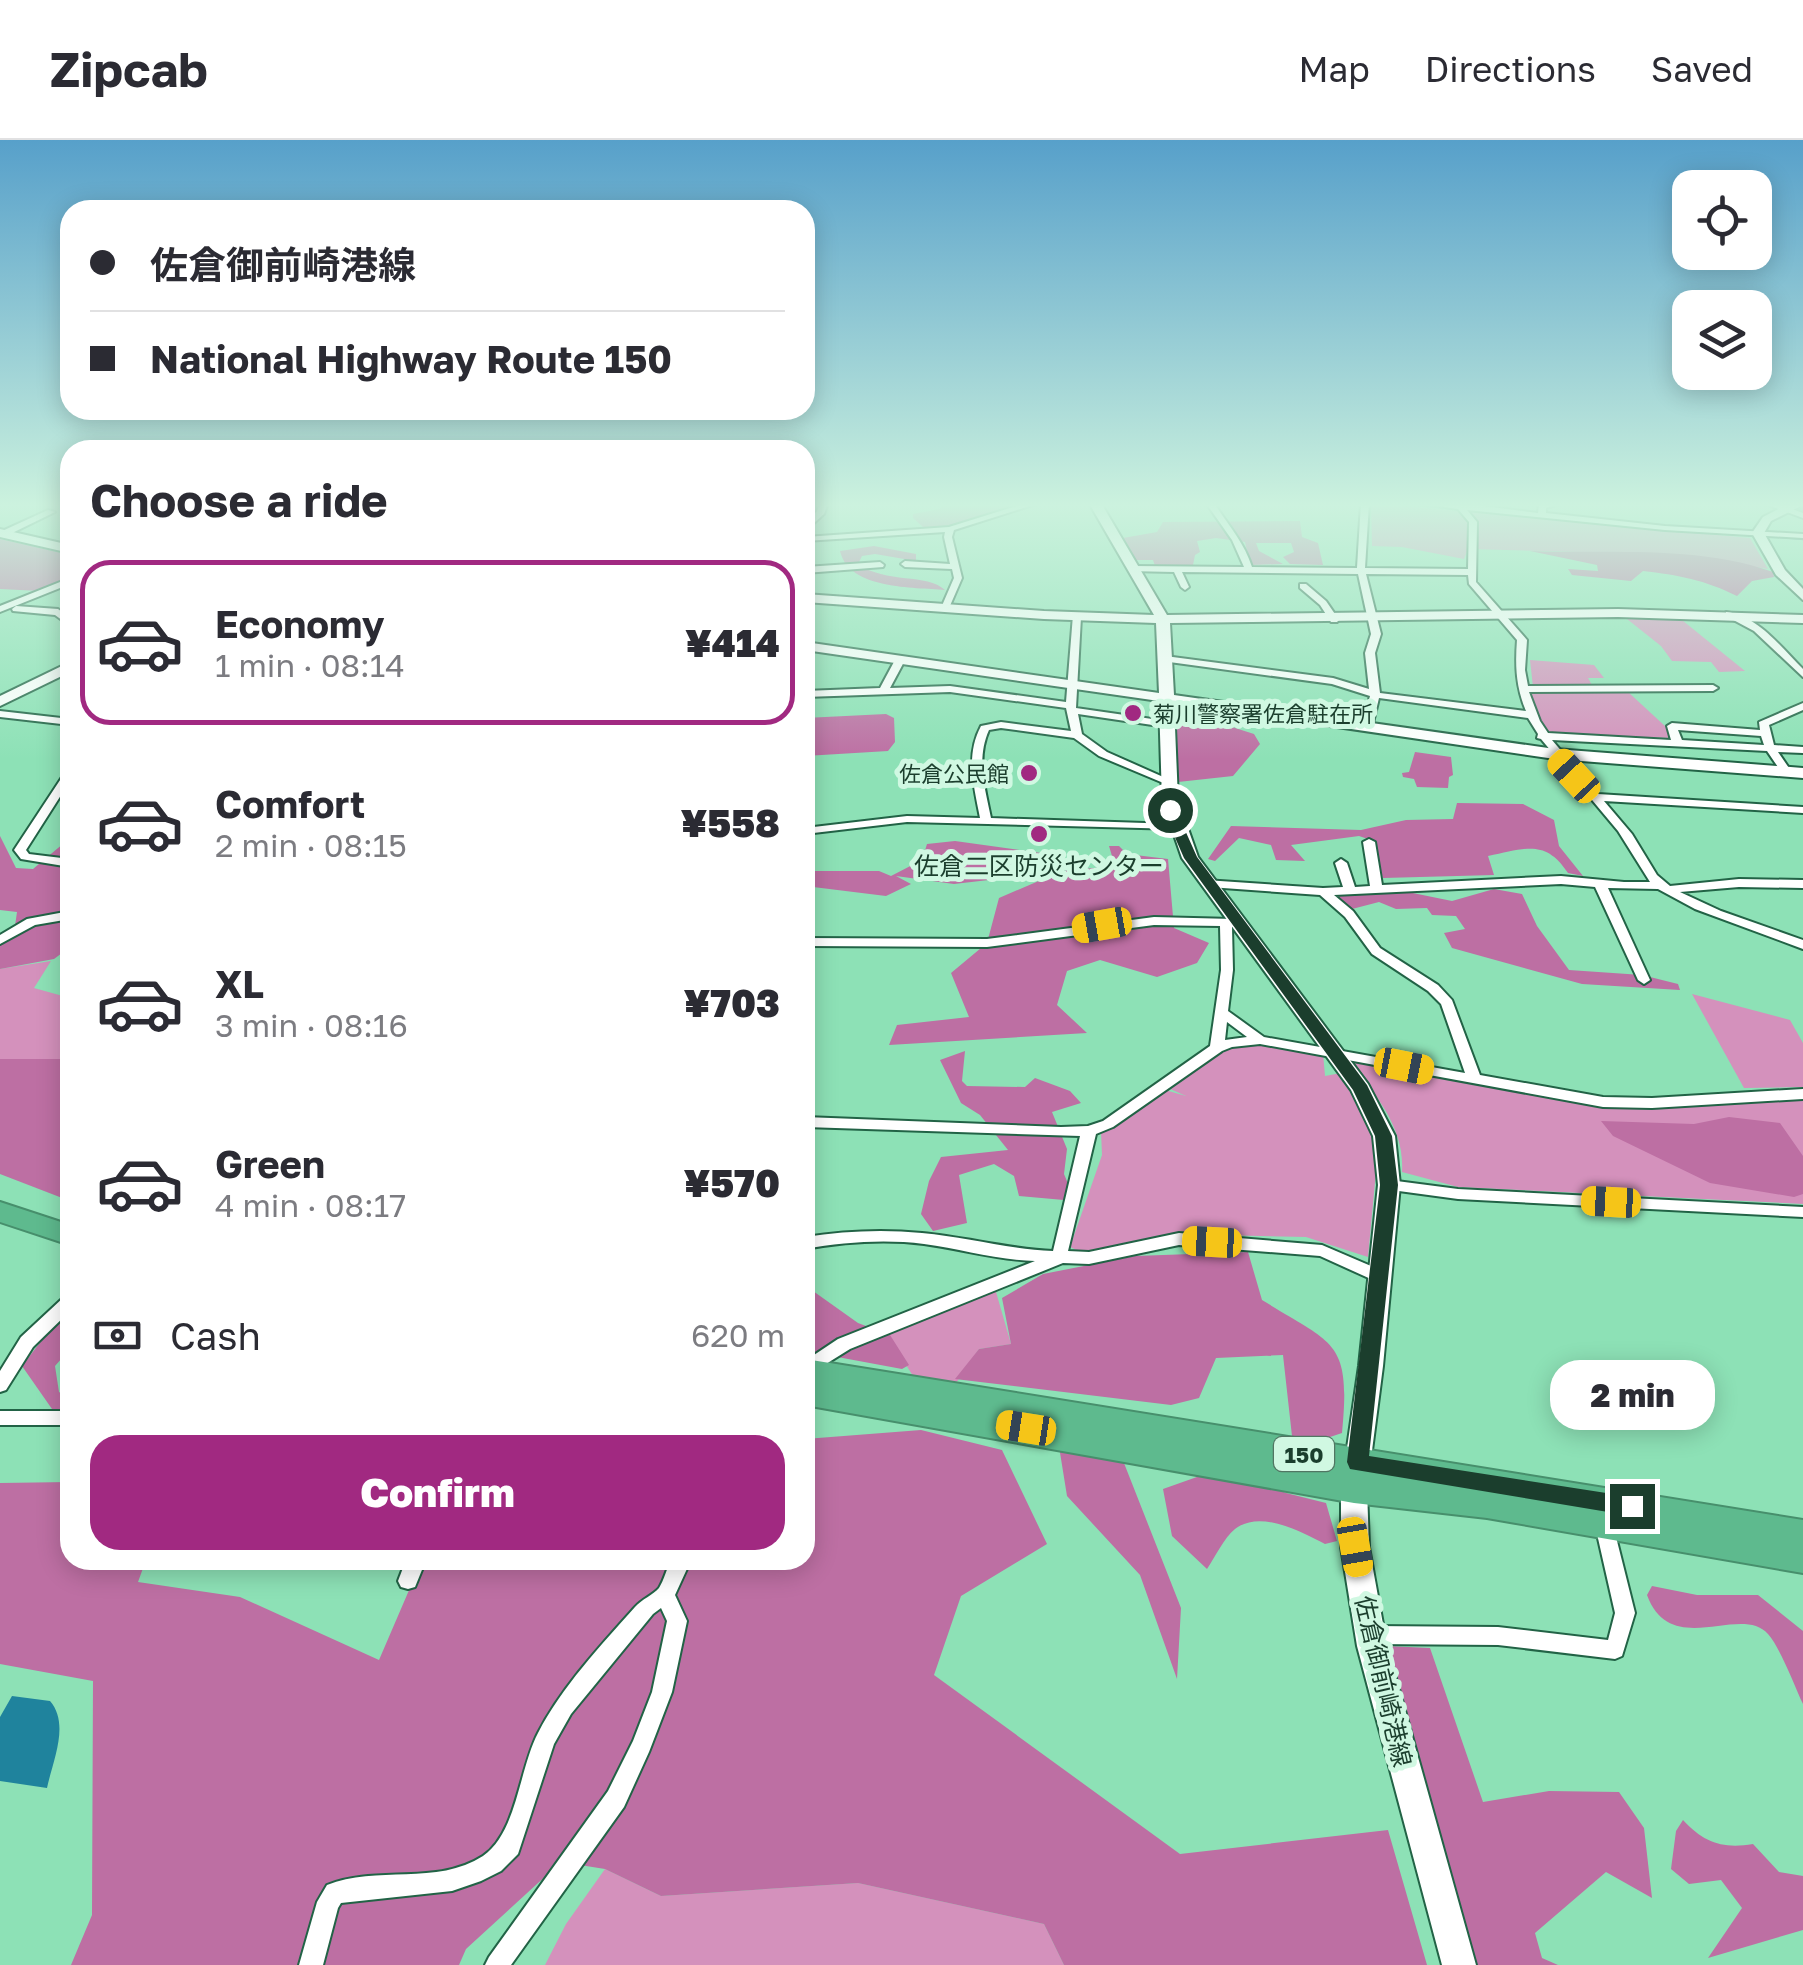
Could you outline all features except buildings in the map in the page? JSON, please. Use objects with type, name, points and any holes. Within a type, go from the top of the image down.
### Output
[{"type":"highway","points":[[0,1197],[60,1215]]},
{"type":"highway","points":[[0,1212],[60,1232]]},
{"type":"highway","name":"150","points":[[815,1373],[1486,1504],[1803,1558]]},
{"type":"highway","name":"150","points":[[815,1394],[1356,1476],[1803,1535]]},
{"type":"main road","points":[[1144,588],[1163,619]]},
{"type":"main road","points":[[815,594],[945,608],[1163,619],[1729,614],[1803,619]]},
{"type":"main road","name":"佐倉御前崎港線","points":[[1163,619],[1165,780],[1175,828],[1233,923],[1335,1053],[1376,1114],[1388,1161],[1389,1185],[1356,1476],[1355,1547],[1370,1635],[1458,1965]]},
{"type":"main road","points":[[815,647],[1555,754],[1803,773]]},
{"type":"main road","points":[[0,702],[60,671]]},
{"type":"street","points":[[0,610],[55,588]]},
{"type":"street","points":[[945,608],[954,588]]},
{"type":"street","points":[[1305,588],[1323,603],[1334,620]]},
{"type":"street","points":[[1366,588],[1376,620],[1370,653],[1375,694],[1367,728]]},
{"type":"street","points":[[1477,588],[1522,640],[1518,667],[1530,715],[1541,736],[1625,832],[1653,880],[1803,945]]},
{"type":"street","points":[[0,610],[50,610],[60,616]]},
{"type":"street","points":[[1729,614],[1757,629],[1803,674]]},
{"type":"street","points":[[1076,616],[1072,708],[1076,735]]},
{"type":"street","points":[[1165,659],[1334,681],[1375,694],[1530,715]]},
{"type":"street","points":[[883,692],[900,660]]},
{"type":"street","points":[[950,689],[964,669]]},
{"type":"street","points":[[1524,689],[1712,688]]},
{"type":"street","points":[[815,694],[950,689],[1166,724]]},
{"type":"street","points":[[1786,772],[1770,748],[1763,724],[1803,706]]},
{"type":"street","points":[[0,714],[60,721]]},
{"type":"street","points":[[986,822],[975,758],[976,743],[986,728],[1001,725],[1076,735],[1103,754],[1165,780]]},
{"type":"street","points":[[1677,741],[1672,726],[1763,733]]},
{"type":"street","points":[[1541,736],[1803,750]]},
{"type":"street","points":[[60,788],[20,850],[36,860],[60,862]]},
{"type":"street","points":[[1593,797],[1803,810]]},
{"type":"street","points":[[815,830],[906,819],[1175,828]]},
{"type":"street","points":[[1369,842],[1377,890]]},
{"type":"street","points":[[1342,863],[1350,891]]},
{"type":"street","points":[[1209,883],[1323,892],[1561,880],[1639,887],[1803,884]]},
{"type":"street","points":[[1599,882],[1644,980]]},
{"type":"street","points":[[1323,892],[1349,914],[1376,951],[1432,988],[1446,1003],[1474,1079]]},
{"type":"street","points":[[4,934],[60,916]]},
{"type":"street","points":[[815,942],[1001,942],[1102,925],[1154,921],[1233,923],[1217,1048]]},
{"type":"street","points":[[1223,1013],[1260,1040]]},
{"type":"street","points":[[815,1122],[1089,1131],[1108,1124],[1217,1048],[1260,1040],[1619,1102],[1803,1094]]},
{"type":"street","points":[[1059,1258],[1089,1131]]},
{"type":"street","points":[[1389,1185],[1458,1194],[1803,1212]]},
{"type":"street","points":[[815,1241],[841,1237],[921,1238],[1018,1255],[1088,1258],[1179,1240],[1322,1251],[1379,1276]]},
{"type":"street","points":[[815,1364],[844,1344],[1059,1258]]},
{"type":"street","points":[[0,1385],[27,1342],[60,1311]]},
{"type":"street","points":[[0,1418],[60,1418]]},
{"type":"street","points":[[1370,1635],[1498,1636],[1616,1650],[1625,1613],[1604,1525]]},
{"type":"street","points":[[408,1582],[412,1570]]},
{"type":"street","points":[[310,1965],[328,1902],[335,1893],[452,1881],[476,1874],[500,1860],[510,1846],[545,1740],[564,1708],[646,1608],[665,1595],[676,1570]]},
{"type":"street","points":[[497,1965],[616,1799],[642,1746],[662,1692],[677,1621],[665,1595]]},
{"type":"shaded area","points":[[0,588],[47,588],[40,591]]},
{"type":"shaded area","points":[[1717,588],[1745,588],[1737,596]]},
{"type":"shaded area","points":[[1622,615],[1677,616],[1745,671],[1719,672],[1711,662],[1672,661],[1661,646]]},
{"type":"shaded area","points":[[1530,660],[1594,665],[1604,678],[1588,678],[1593,687],[1533,687]]},
{"type":"shaded area","points":[[1527,690],[1627,691],[1666,727],[1671,738],[1546,734],[1534,717]]},
{"type":"shaded area","points":[[1174,699],[1264,713],[1263,717],[1187,709],[1191,725],[1232,727],[1254,734],[1260,744],[1233,776],[1178,782],[1173,745]]},
{"type":"shaded area","points":[[886,714],[894,718],[895,742],[888,751],[815,755],[815,718]]},
{"type":"shaded area","points":[[1415,752],[1451,757],[1453,775],[1449,777],[1448,788],[1417,787],[1414,779],[1403,777],[1402,773],[1409,772]]},
{"type":"shaded area","points":[[1457,803],[1523,804],[1554,820],[1559,846],[1583,876],[1568,873],[1542,850],[1524,849],[1488,856],[1494,875],[1383,878],[1371,840],[1359,836],[1291,845],[1305,861],[1276,860],[1271,845],[1239,838],[1215,861],[1208,859],[1231,826],[1361,830],[1406,820],[1453,819]]},
{"type":"shaded area","points":[[0,836],[16,868],[33,869],[60,846],[60,954],[0,969],[0,942],[14,933],[17,912],[0,910]]},
{"type":"shaded area","points":[[955,841],[1055,855],[1006,878],[954,884],[896,876],[911,884],[886,896],[815,887],[815,871],[879,871],[891,876],[922,860],[927,844]]},
{"type":"shaded area","points":[[1109,846],[1119,846],[1127,854],[1168,859],[1174,928],[1209,943],[1197,963],[1157,977],[1100,960],[1067,971],[1057,1005],[1087,1033],[889,1045],[897,1025],[969,1017],[951,973],[987,943],[999,898],[1062,871],[1115,866]]},
{"type":"shaded area","points":[[1494,889],[1522,894],[1537,926],[1569,970],[1642,975],[1678,984],[1680,990],[1582,984],[1452,948],[1444,933],[1465,929],[1456,916],[1432,915],[1427,908],[1396,909],[1379,902],[1352,909],[1334,893],[1398,890],[1452,901]]},
{"type":"shaded area","points":[[51,961],[34,988],[60,995],[60,1059],[0,1059],[0,969]]},
{"type":"shaded area","points":[[1692,994],[1790,1020],[1803,1043],[1803,1087],[1744,1088]]},
{"type":"shaded area","points":[[1261,1043],[1323,1053],[1325,1076],[1341,1073],[1371,1117],[1377,1161],[1368,1257],[1306,1237],[1170,1234],[1081,1252],[1070,1247],[1102,1155],[1101,1131],[1165,1090],[1186,1096],[1168,1088],[1222,1050]]},
{"type":"shaded area","points":[[965,1051],[962,1081],[967,1086],[1025,1087],[1035,1078],[1070,1091],[1081,1103],[1052,1112],[1067,1149],[1064,1174],[1075,1201],[1019,1196],[1014,1176],[994,1164],[959,1175],[967,1223],[933,1231],[921,1214],[929,1181],[941,1157],[1008,1150],[980,1115],[961,1103],[940,1060]]},
{"type":"shaded area","points":[[0,1059],[60,1059],[60,1197],[0,1174]]},
{"type":"shaded area","points":[[1348,1060],[1608,1106],[1803,1098],[1803,1204],[1458,1187],[1402,1172],[1399,1140],[1393,1126]]},
{"type":"shaded area","points":[[1729,1117],[1780,1123],[1803,1156],[1803,1194],[1794,1197],[1710,1183],[1613,1136],[1601,1121],[1694,1124]]},
{"type":"shaded area","points":[[1248,1252],[1262,1300],[1333,1348],[1344,1379],[1342,1433],[1321,1440],[1292,1436],[1283,1355],[1216,1358],[1199,1398],[1171,1405],[955,1379],[979,1349],[1011,1344],[1002,1298],[1043,1274],[1135,1256]]},
{"type":"shaded area","points":[[994,1285],[1011,1344],[979,1349],[954,1386],[913,1376],[886,1333]]},
{"type":"shaded area","points":[[815,1292],[858,1323],[890,1335],[909,1365],[902,1369],[815,1353]]},
{"type":"shaded area","points":[[60,1321],[60,1360],[55,1366],[60,1409],[52,1409],[22,1366]]},
{"type":"shaded area","points":[[921,1430],[1002,1450],[1047,1544],[961,1596],[934,1675],[1180,1854],[1388,1830],[1427,1965],[1064,1965],[1044,1924],[858,1883],[661,1896],[605,1869],[561,1862],[466,1949],[459,1965],[71,1965],[92,1915],[93,1681],[0,1664],[0,1483],[60,1482],[60,1570],[142,1570],[138,1582],[240,1597],[379,1660],[418,1570],[815,1570],[815,1438]]},
{"type":"shaded area","points":[[1057,1434],[1122,1458],[1181,1608],[1177,1679],[1140,1575],[1067,1496]]},
{"type":"shaded area","points":[[1228,1466],[1286,1493],[1326,1503],[1337,1541],[1325,1544],[1268,1522],[1245,1523],[1227,1537],[1207,1569],[1172,1536],[1163,1489]]},
{"type":"shaded area","points":[[1652,1586],[1697,1595],[1758,1595],[1803,1631],[1803,1704],[1768,1634],[1756,1626],[1741,1624],[1689,1628],[1672,1624],[1658,1614],[1647,1595]]},
{"type":"shaded area","points":[[1387,1646],[1430,1648],[1483,1802],[1549,1791],[1619,1792],[1644,1828],[1652,1898],[1606,1872],[1535,1933],[1542,1958],[1558,1965],[1470,1965],[1422,1802]]},
{"type":"shaded area","points":[[1683,1820],[1715,1843],[1753,1844],[1779,1872],[1803,1876],[1803,1930],[1708,1958],[1742,1908],[1721,1880],[1689,1884],[1671,1869],[1676,1831]]},
{"type":"shaded area","points":[[605,1869],[661,1896],[858,1883],[1044,1924],[1064,1965],[545,1965],[566,1924]]},
{"type":"water","points":[[12,1696],[50,1701],[56,1710],[58,1743],[47,1788],[0,1781],[0,1717]]},
{"type":"place","name":"菊川警察署佐倉駐在所","points":[[1133,713]]},
{"type":"place","name":"佐倉公民館","points":[[1029,773]]},
{"type":"place","name":"佐倉二区防災センター","points":[[1039,834]]},
{"type":"route","points":[[1170,810],[1190,858],[1361,1088],[1384,1136],[1389,1185],[1358,1462],[1632,1506]]}]
